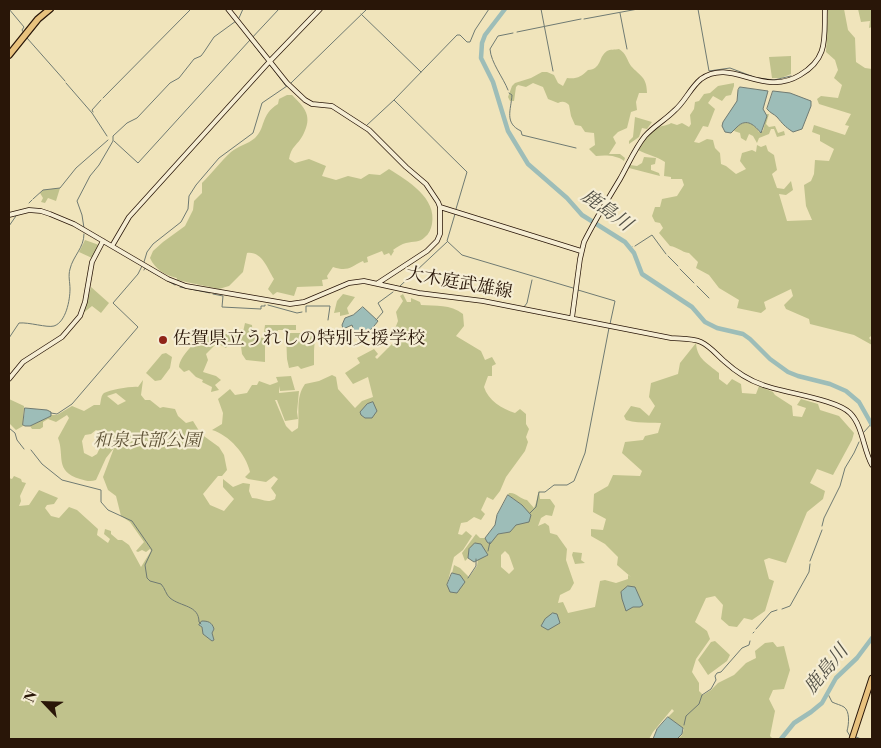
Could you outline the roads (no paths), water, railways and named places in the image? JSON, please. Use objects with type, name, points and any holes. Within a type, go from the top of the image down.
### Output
[{"type":"highway","points":[[9,55],[35,23],[50,9]]},
{"type":"main road","points":[[852,739],[872,678]]},
{"type":"street","points":[[228,9],[289,85],[308,102],[332,106],[369,130],[426,184],[440,207],[440,234],[437,241],[427,251],[378,284]]},
{"type":"street","points":[[112,246],[129,217],[270,61],[320,9]]},
{"type":"street","points":[[572,318],[581,251],[591,228],[644,137],[674,111],[702,78],[711,74],[728,72],[772,83],[796,78],[814,64],[822,53],[824,46],[825,9]]},
{"type":"street","points":[[440,207],[581,251]]},
{"type":"street","name":"大木庭武雄線","points":[[9,215],[29,210],[41,211],[74,224],[168,279],[186,286],[281,304],[304,302],[356,282],[364,281],[425,294],[482,301],[670,338],[700,341],[712,349],[735,371],[755,382],[773,389],[834,404],[849,412],[858,423],[865,451],[872,465]]},
{"type":"street","points":[[9,379],[23,362],[35,352],[62,337],[80,316],[85,302],[92,262],[103,241]]},
{"type":"water","points":[[740,87],[768,91],[763,109],[767,116],[761,133],[753,125],[747,123],[741,124],[731,133],[725,132],[722,126],[737,101]]},
{"type":"water","points":[[773,91],[790,93],[811,101],[811,106],[802,129],[793,132],[769,112],[767,109]]},
{"type":"water","points":[[363,307],[378,321],[372,328],[363,333],[355,332],[351,329],[353,328],[352,325],[343,329],[342,325],[345,318],[353,315]]},
{"type":"water","points":[[373,402],[377,411],[372,418],[365,418],[360,412],[367,404]]},
{"type":"water","points":[[25,408],[47,410],[51,412],[51,416],[30,426],[25,426],[23,425]]},
{"type":"water","points":[[508,495],[522,505],[531,515],[529,522],[516,525],[510,532],[498,534],[490,544],[485,538],[495,525],[497,515]]},
{"type":"water","points":[[475,543],[481,544],[488,555],[474,562],[468,558],[469,549]]},
{"type":"water","points":[[452,573],[460,575],[465,582],[457,593],[450,592],[447,585]]},
{"type":"water","points":[[628,586],[635,587],[643,605],[626,611],[621,592]]},
{"type":"water","points":[[553,613],[557,614],[560,623],[548,630],[541,626],[545,619]]},
{"type":"water","points":[[202,621],[211,623],[214,629],[212,633],[214,640],[212,641],[203,634],[202,627],[199,625]]},
{"type":"water","points":[[668,717],[683,728],[682,734],[677,739],[653,739],[657,729]]},
{"type":"waterway","points":[[9,9],[24,27],[22,30],[24,33]]},
{"type":"waterway","points":[[103,98],[191,9]]},
{"type":"waterway","points":[[239,18],[243,9]]},
{"type":"waterway","points":[[264,58],[250,40],[279,9]]},
{"type":"waterway","points":[[291,83],[367,9]]},
{"type":"waterway","points":[[456,209],[467,172],[394,100],[457,35],[470,42],[475,30],[489,9]]},
{"type":"waterway","name":"鹿島川","points":[[505,9],[485,35],[482,43],[481,58],[493,82],[508,131],[528,164],[567,198],[582,215],[625,242],[634,253],[642,274],[692,307],[705,322],[717,328],[743,334],[770,359],[788,372],[830,384],[846,391],[859,402],[872,425]]},
{"type":"waterway","points":[[541,9],[553,71]]},
{"type":"waterway","points":[[584,19],[638,9]]},
{"type":"waterway","points":[[698,9],[709,71],[730,68],[754,77]]},
{"type":"waterway","points":[[620,13],[627,49]]},
{"type":"waterway","points":[[361,14],[421,72]]},
{"type":"waterway","points":[[41,21],[48,15]]},
{"type":"waterway","points":[[517,32],[581,19]]},
{"type":"waterway","points":[[84,228],[77,201],[90,176],[113,141],[113,136],[127,123],[137,118],[170,83],[179,78],[194,59],[201,56],[214,37],[236,21]]},
{"type":"waterway","points":[[30,34],[39,23]]},
{"type":"waterway","points":[[508,90],[495,65],[490,49],[498,36],[513,33]]},
{"type":"waterway","points":[[27,38],[65,81]]},
{"type":"waterway","points":[[114,141],[138,163],[250,40]]},
{"type":"waterway","points":[[270,65],[286,86]]},
{"type":"waterway","points":[[758,78],[774,80],[791,76]]},
{"type":"waterway","points":[[66,83],[92,113],[107,136]]},
{"type":"waterway","points":[[144,262],[147,252],[153,244],[181,222],[188,209],[189,196],[196,185],[219,158],[253,133],[262,103],[287,86]]},
{"type":"waterway","points":[[509,93],[512,95],[510,120],[521,131],[522,135],[576,148]]},
{"type":"waterway","points":[[93,112],[92,110],[101,100]]},
{"type":"waterway","points":[[367,125],[394,100]]},
{"type":"waterway","points":[[33,199],[43,190],[60,188],[76,168],[108,140]]},
{"type":"waterway","points":[[29,203],[32,200]]},
{"type":"waterway","points":[[455,214],[447,241],[462,255],[573,288]]},
{"type":"waterway","points":[[9,226],[16,216]]},
{"type":"waterway","points":[[9,338],[19,323],[54,326],[62,320],[69,299],[70,269],[82,244],[84,234]]},
{"type":"waterway","points":[[635,246],[652,235],[666,254]]},
{"type":"waterway","points":[[400,286],[447,242]]},
{"type":"waterway","points":[[668,256],[678,266]]},
{"type":"waterway","points":[[51,413],[57,414],[72,404],[138,327],[113,303],[138,274],[142,266]]},
{"type":"waterway","points":[[144,270],[145,268],[175,285]]},
{"type":"waterway","points":[[680,269],[694,283]]},
{"type":"waterway","points":[[524,307],[527,303],[532,280]]},
{"type":"waterway","points":[[697,286],[709,298]]},
{"type":"waterway","points":[[180,287],[210,293]]},
{"type":"waterway","points":[[578,290],[615,301],[610,324]]},
{"type":"waterway","points":[[376,320],[383,312],[378,303],[393,292]]},
{"type":"waterway","points":[[213,294],[223,296],[222,307],[261,309],[261,306],[265,305]]},
{"type":"waterway","points":[[268,305],[297,313],[302,312]]},
{"type":"waterway","points":[[306,312],[306,306],[330,306],[328,320]]},
{"type":"waterway","points":[[530,513],[536,507],[539,492],[545,492],[554,485],[567,485],[574,481],[585,453],[609,328]]},
{"type":"waterway","points":[[864,432],[872,423]]},
{"type":"waterway","points":[[9,428],[15,433],[17,440],[24,449]]},
{"type":"waterway","points":[[822,526],[840,486],[845,468],[859,442]]},
{"type":"waterway","points":[[31,450],[42,464],[62,480],[101,490],[101,502],[108,510],[132,521],[152,550],[145,565],[147,578],[150,581],[161,584],[167,595],[174,601],[193,609],[201,624]]},
{"type":"waterway","points":[[810,561],[822,530]]},
{"type":"waterway","points":[[488,551],[490,542]]},
{"type":"waterway","points":[[468,578],[476,566],[476,559]]},
{"type":"waterway","points":[[782,609],[790,606],[809,572],[810,564]]},
{"type":"waterway","points":[[756,629],[771,612],[777,610]]},
{"type":"waterway","name":"鹿島川","points":[[781,739],[794,723],[822,703],[836,678],[857,658],[872,638]]},
{"type":"waterway","points":[[684,725],[686,716],[699,704],[702,695],[711,689],[716,680],[715,676],[717,673],[721,672],[742,648],[749,645],[750,641]]},
{"type":"waterway","points":[[828,694],[832,702],[846,709],[849,721],[847,731],[850,736]]},
{"type":"waterway","points":[[856,737],[861,739]]},
{"type":"place","name":"佐賀県立うれしの特別支援学校","points":[[163,340]]},
{"type":"park label","name":"和泉式部公園","points":[[147,442]]}]
